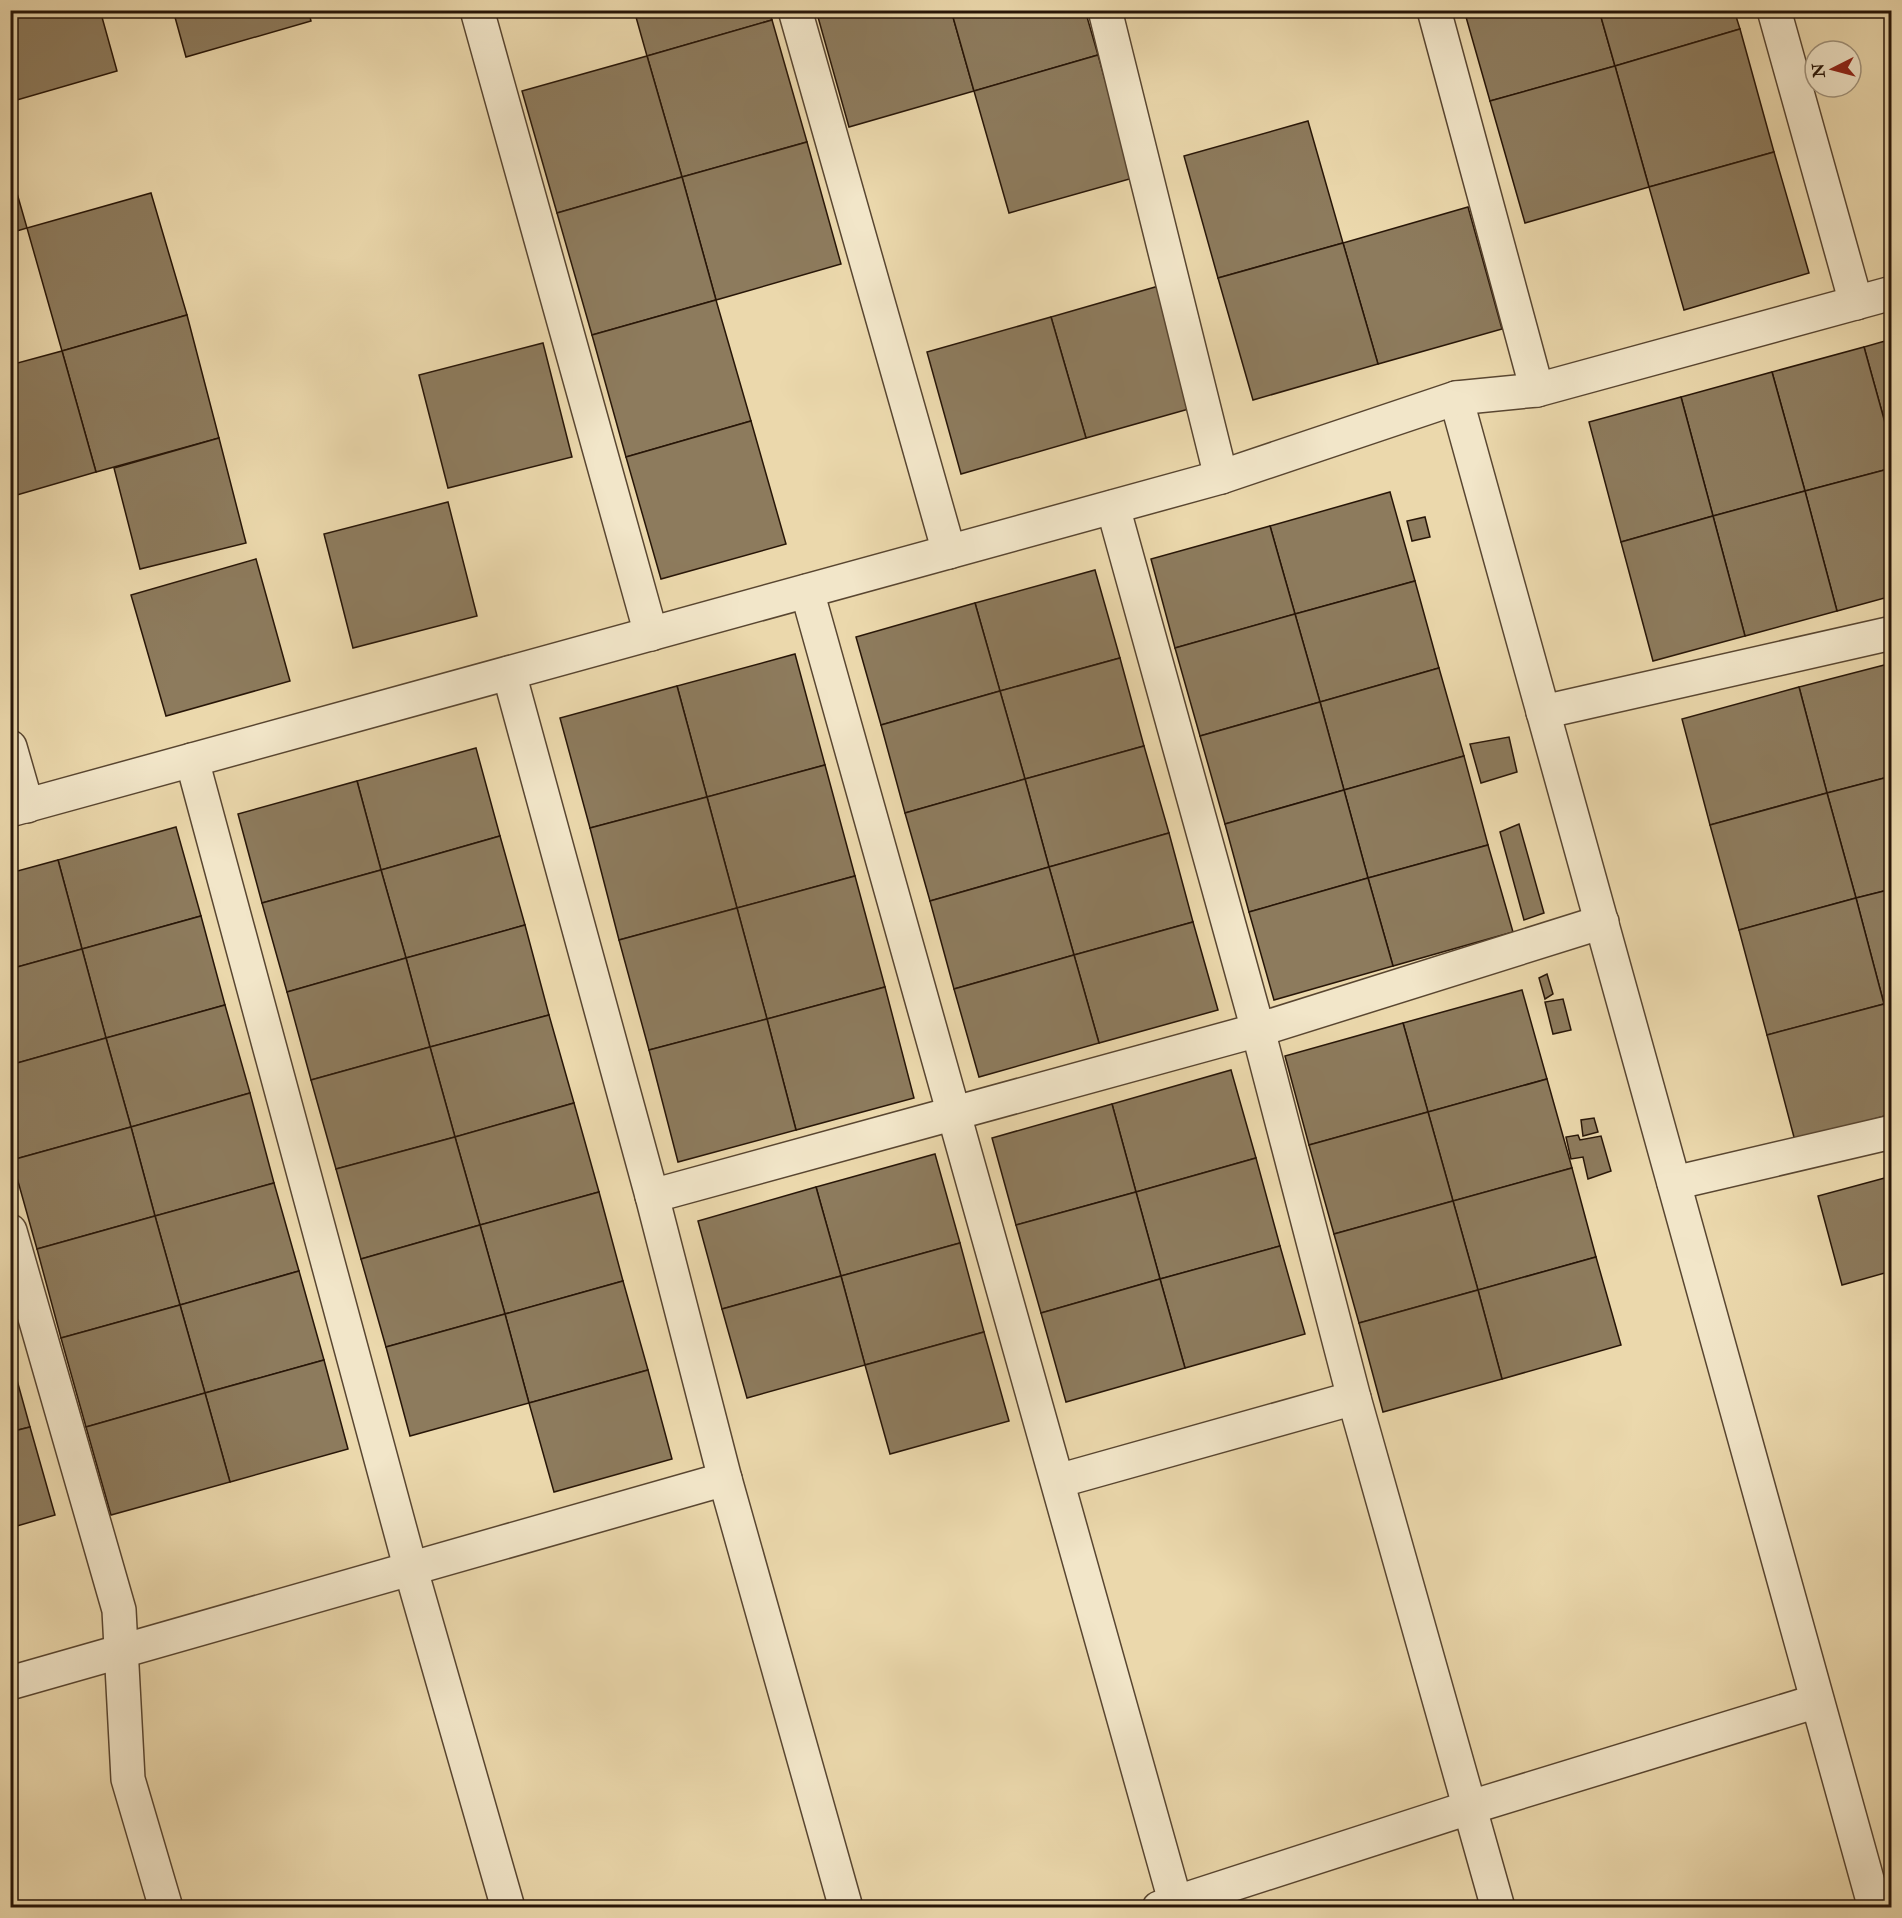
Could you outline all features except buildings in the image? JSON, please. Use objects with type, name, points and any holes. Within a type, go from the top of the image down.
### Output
[{"type":"street","points":[[477,10],[651,634]]},
{"type":"street","points":[[795,10],[949,552]]},
{"type":"street","points":[[1105,10],[1221,477]]},
{"type":"street","points":[[1434,10],[1538,390]]},
{"type":"street","points":[[1774,10],[1856,303]]},
{"type":"street","points":[[10,747],[19,808],[1221,477],[1456,398],[1538,390],[1892,293]]},
{"type":"street","points":[[1456,398],[1875,1908]]},
{"type":"street","points":[[1113,507],[1258,1030],[1354,1398],[1498,1908]]},
{"type":"street","points":[[807,591],[1058,1481],[1171,1906],[1471,1807],[1817,1701]]},
{"type":"street","points":[[1543,712],[1892,633]]},
{"type":"street","points":[[509,673],[652,1196],[725,1479],[846,1908]]},
{"type":"street","points":[[192,760],[411,1570],[508,1908]]},
{"type":"street","points":[[652,1196],[1258,1030],[1602,922]]},
{"type":"street","points":[[1674,1183],[1892,1132]]},
{"type":"street","points":[[10,1231],[119,1610],[128,1779],[166,1908]]},
{"type":"street","points":[[1058,1481],[1354,1398]]},
{"type":"street","points":[[10,1683],[725,1479]]}]
